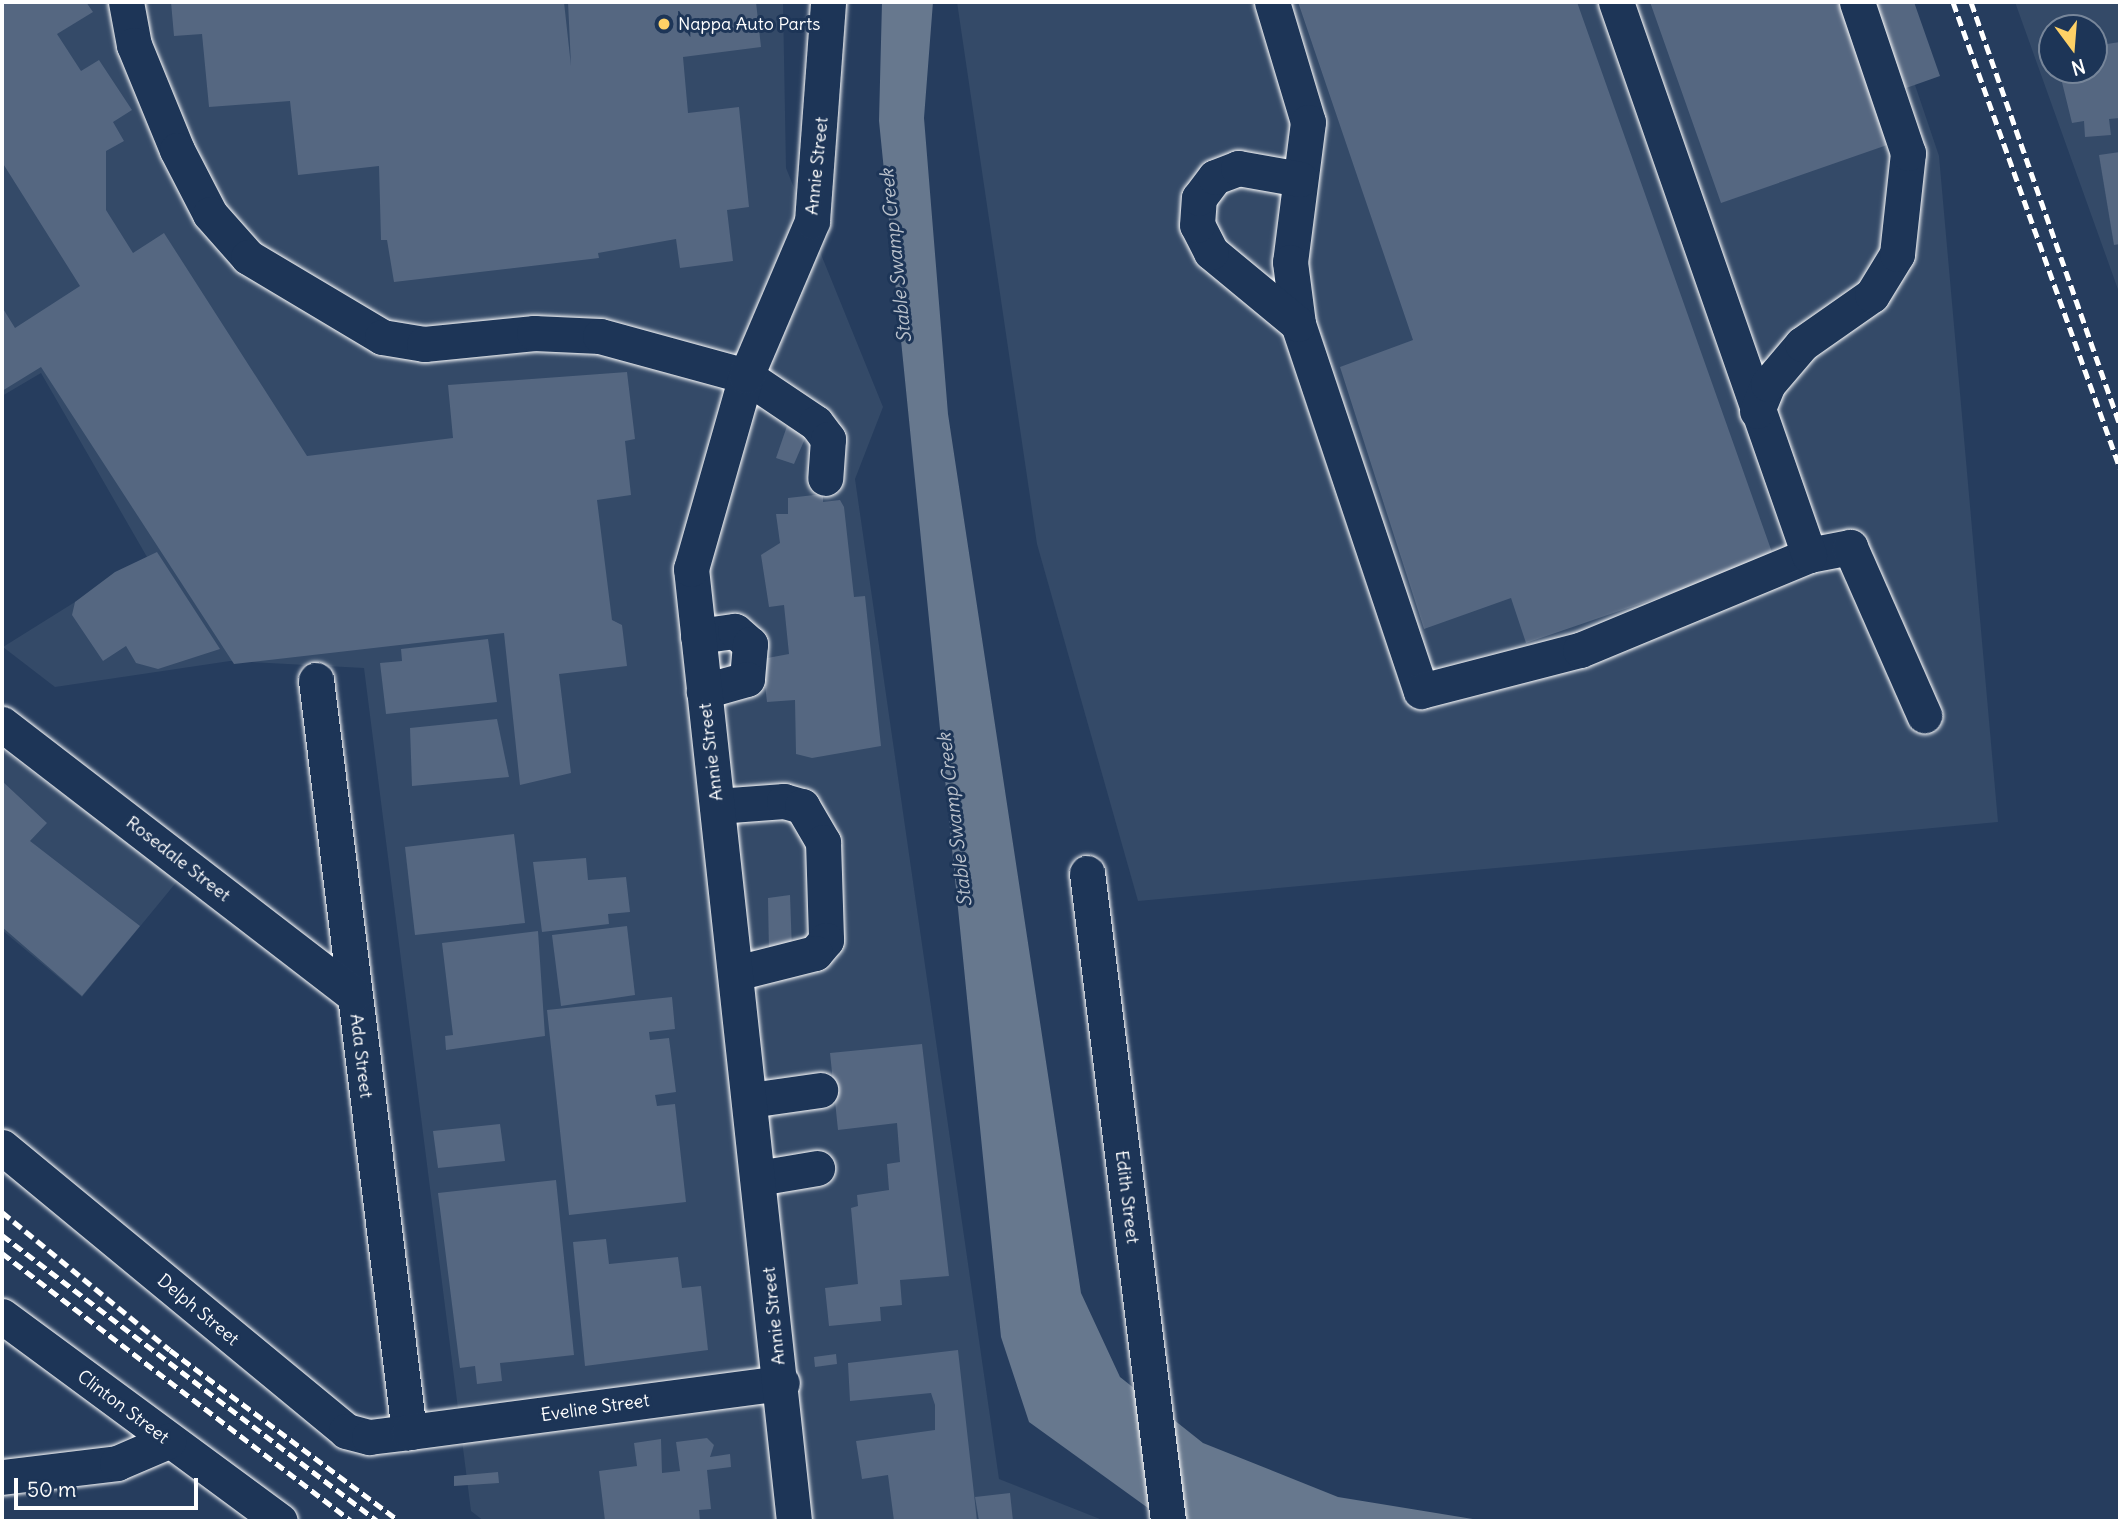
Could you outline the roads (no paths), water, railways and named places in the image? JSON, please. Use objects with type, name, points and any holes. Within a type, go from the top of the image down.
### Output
[{"type":"street","points":[[126,2],[134,45],[177,150],[209,214],[248,257],[382,337],[424,344],[534,333],[600,336],[746,376],[816,423],[828,439],[825,478]]},
{"type":"street","name":"Annie Street","points":[[794,1521],[782,1383],[691,569],[746,376],[812,221],[828,2]]},
{"type":"street","points":[[1272,2],[1308,122],[1290,262],[1298,324],[1421,691],[1580,650],[1809,555],[1850,547],[1924,715]]},
{"type":"street","points":[[1616,2],[1809,555]]},
{"type":"street","points":[[1757,411],[1768,384],[1802,344],[1871,295],[1897,254],[1908,153],[1857,2]]},
{"type":"street","points":[[1298,324],[1211,252],[1197,225],[1199,198],[1214,177],[1238,167],[1300,179]]},
{"type":"street","points":[[698,636],[735,631],[750,644],[747,679],[704,691]]},
{"type":"street","name":"Ada Street","points":[[316,680],[409,1432]]},
{"type":"street","name":"Rosedale Street","points":[[2,724],[353,994]]},
{"type":"street","points":[[717,806],[784,801],[802,806],[823,842],[826,940],[815,953],[736,972]]},
{"type":"street","name":"Edith Street","points":[[1087,873],[1168,1520]]},
{"type":"street","points":[[750,1100],[820,1090]]},
{"type":"street","name":"Delph Street","points":[[2,1147],[345,1431],[369,1437],[409,1432]]},
{"type":"street","points":[[758,1178],[817,1168]]},
{"type":"street","name":"Clinton Street","points":[[2,1316],[280,1521]]},
{"type":"street","name":"Eveline Street","points":[[409,1432],[782,1383]]},
{"type":"street","points":[[2,1477],[117,1463],[168,1441]]},
{"type":"water","name":"Stable Swamp Creek","points":[[882,2],[933,2],[924,118],[948,414],[1081,1293],[1120,1377],[1203,1443],[1338,1497],[1485,1521],[1166,1521],[1029,1422],[1001,1337],[879,121]]},
{"type":"railway","points":[[1953,2],[2120,468]]},
{"type":"railway","points":[[1971,2],[2120,425]]},
{"type":"railway","points":[[2,1212],[170,1350],[399,1521]]},
{"type":"railway","points":[[2,1235],[378,1521]]},
{"type":"railway","points":[[2,1253],[351,1521]]},
{"type":"place","name":"Nappa Auto Parts","points":[[664,24]]}]
